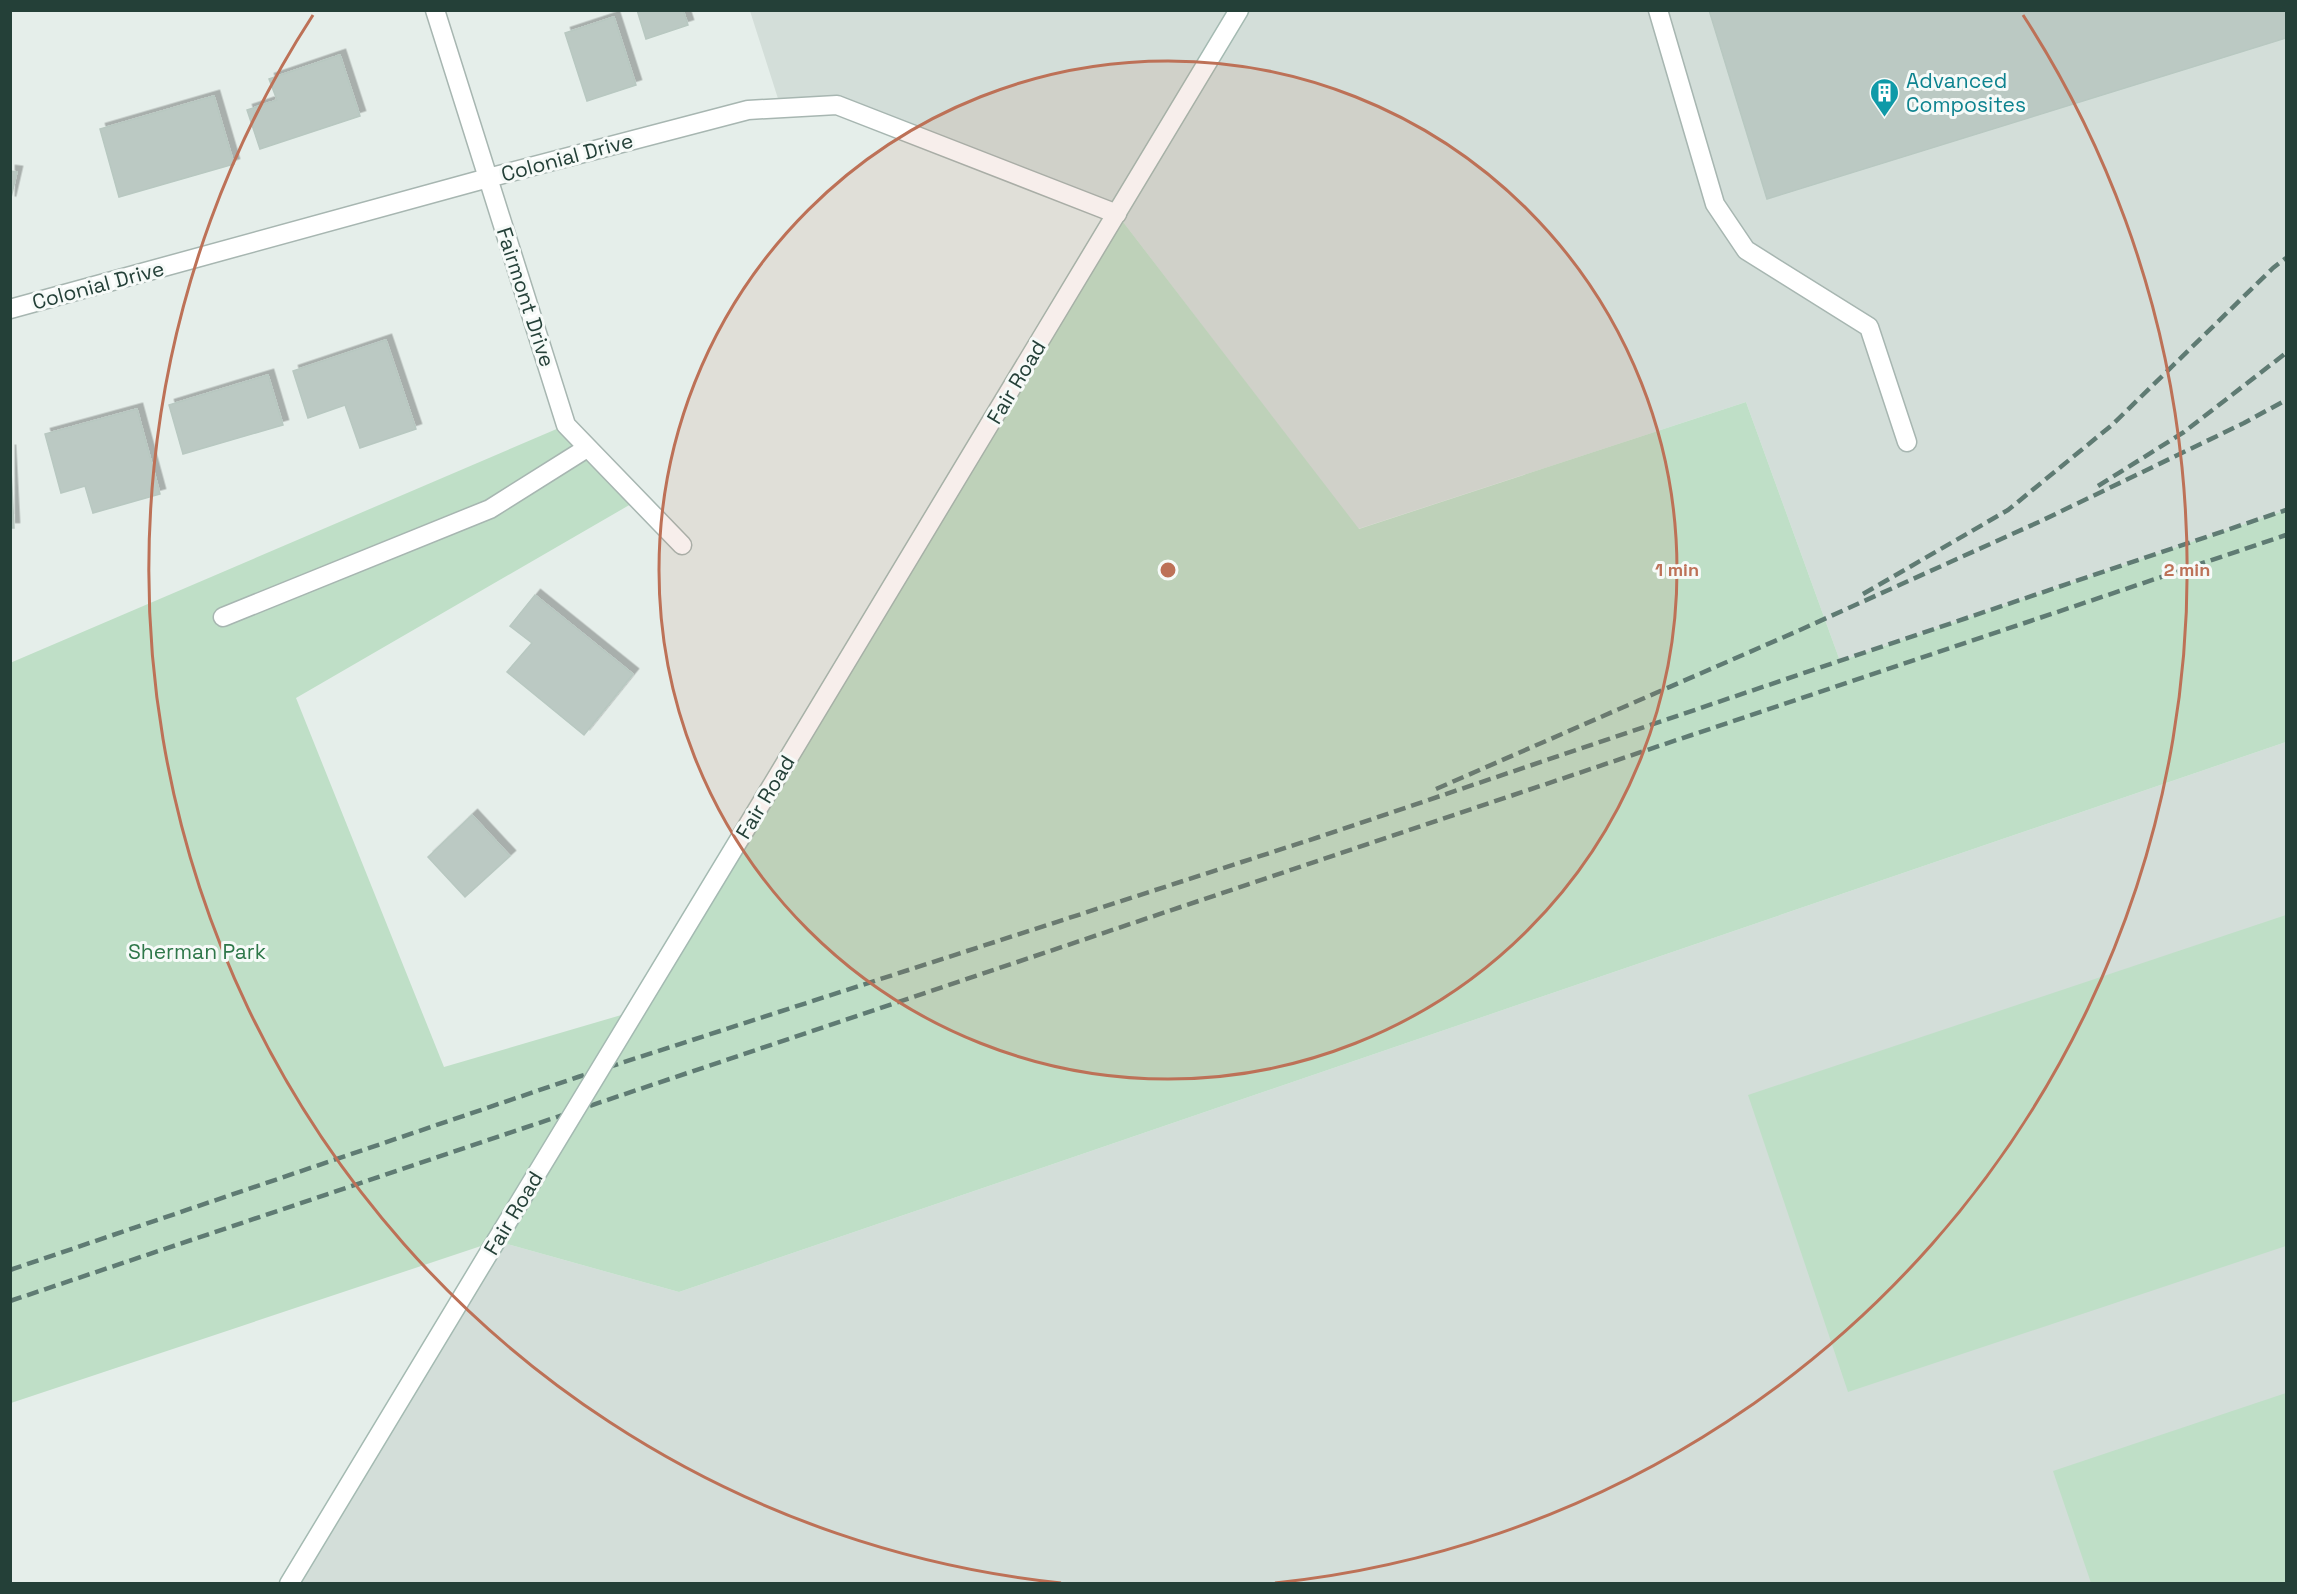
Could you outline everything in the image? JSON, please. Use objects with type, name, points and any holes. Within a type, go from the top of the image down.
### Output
[{"type":"main road","name":"Fairmont Drive","points":[[435,10],[566,425],[682,545]]},
{"type":"main road","name":"Fair Road","points":[[289,1584],[1239,10]]},
{"type":"main road","points":[[1658,10],[1715,204],[1746,250],[1869,327],[1907,442]]},
{"type":"main road","name":"Colonial Drive","points":[[10,309],[488,178],[748,110],[837,105],[1117,214]]},
{"type":"main road","points":[[223,617],[490,509],[587,448]]},
{"type":"shaded area","points":[[750,11],[2286,11],[2286,510],[1840,661],[1746,402],[1358,529],[1117,214],[837,105],[781,108]]},
{"type":"shaded area","points":[[2286,742],[2286,1583],[289,1584],[496,1241],[679,1292]]},
{"type":"green space","name":"Sherman Park","points":[[1117,214],[1359,529],[1746,402],[1840,661],[2286,510],[2286,742],[679,1292],[496,1241],[11,1403],[10,663],[566,425],[638,500],[296,698],[444,1067],[635,1011]]},
{"type":"green space","points":[[2286,915],[2286,1246],[1848,1392],[1748,1095]]},
{"type":"green space","points":[[2286,1393],[2286,1583],[2091,1583],[2053,1471]]},
{"type":"building","points":[[637,10],[683,10],[688,25],[646,39]]},
{"type":"building","name":"Advanced Composites","points":[[1709,10],[2286,10],[2286,38],[1767,199]]},
{"type":"building","points":[[614,17],[636,85],[587,101],[565,33]]},
{"type":"building","points":[[340,55],[360,116],[260,149],[247,110],[277,100],[269,79]]},
{"type":"building","points":[[214,96],[234,164],[119,197],[100,129]]},
{"type":"building","points":[[10,171],[17,172],[10,202]]},
{"type":"building","points":[[386,340],[416,429],[360,448],[345,405],[308,418],[293,371]]},
{"type":"building","points":[[268,375],[283,425],[183,454],[169,405]]},
{"type":"building","points":[[137,409],[160,494],[93,513],[85,486],[61,493],[45,434]]},
{"type":"building","points":[[10,450],[14,528],[10,528]]},
{"type":"building","points":[[535,595],[633,674],[584,735],[507,672],[532,643],[510,626]]},
{"type":"building","points":[[472,815],[510,856],[465,897],[428,857]]},
{"type":"railway","points":[[1863,594],[2008,510],[2112,425],[2286,258]]},
{"type":"railway","points":[[2098,486],[2184,432],[2286,353]]},
{"type":"railway","points":[[1436,789],[1800,630],[2041,521],[2244,423],[2286,400]]},
{"type":"railway","points":[[10,1270],[578,1077],[1319,837],[2286,510]]},
{"type":"railway","points":[[10,1301],[2286,535]]},
{"type":"place","name":"Advanced Composites","points":[[1885,118]]}]
